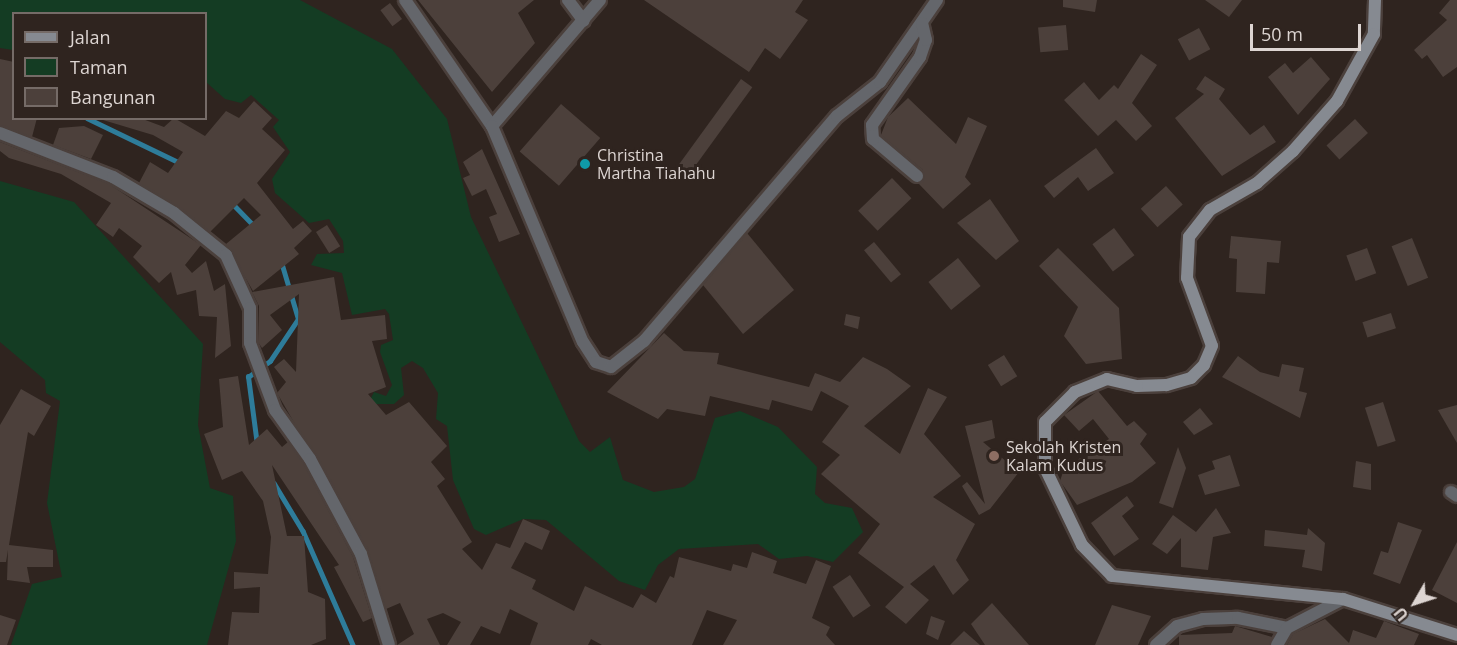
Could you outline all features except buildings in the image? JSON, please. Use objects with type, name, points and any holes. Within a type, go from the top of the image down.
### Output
[{"type":"street","points":[[405,0],[492,126],[590,355],[602,365],[620,365],[837,116],[880,82],[937,0]]},
{"type":"street","points":[[568,0],[584,21]]},
{"type":"street","points":[[492,126],[600,0]]},
{"type":"street","points":[[1375,0],[1374,34],[1337,101],[1293,151],[1257,183],[1210,210],[1189,237],[1187,278],[1212,346],[1196,375],[1152,387],[1100,380],[1075,392],[1049,416],[1042,441],[1045,468],[1082,545],[1102,571],[1125,579],[1278,589],[1343,599],[1457,635]]},
{"type":"street","points":[[917,176],[873,139],[872,125],[920,57],[926,40],[922,23]]},
{"type":"street","points":[[0,133],[113,177],[174,213],[226,255],[250,308],[250,343],[275,410],[310,459],[361,554],[389,645]]},
{"type":"street","points":[[1277,645],[1287,628],[1343,599]]},
{"type":"street","points":[[1155,645],[1176,626],[1203,619],[1238,618],[1287,628]]},
{"type":"green space","points":[[0,0],[300,0],[392,49],[447,119],[471,217],[579,441],[590,452],[610,437],[623,480],[654,492],[684,487],[695,479],[715,418],[740,411],[778,427],[817,467],[815,494],[825,503],[852,508],[863,532],[833,562],[807,556],[779,559],[758,544],[679,549],[658,565],[645,590],[619,581],[546,520],[523,519],[486,535],[474,529],[453,480],[447,426],[436,419],[438,393],[423,368],[412,361],[401,368],[404,395],[394,404],[368,404],[374,392],[386,396],[392,385],[380,352],[381,345],[393,340],[389,314],[385,309],[352,315],[342,273],[311,265],[317,254],[344,253],[343,241],[329,219],[309,223],[275,193],[272,179],[290,152],[273,127],[279,120],[251,95],[241,103],[225,99],[207,83],[207,12],[12,12],[12,50],[0,48]]},
{"type":"green space","points":[[0,181],[74,202],[203,344],[198,425],[210,488],[233,496],[236,541],[207,645],[11,645],[32,584],[62,577],[47,503],[60,401],[46,393],[45,380],[0,342]]},
{"type":"waterway","points":[[91,120],[182,164]]},
{"type":"waterway","points":[[233,204],[254,226]]},
{"type":"waterway","points":[[257,445],[248,377],[270,361],[298,319],[281,262]]},
{"type":"waterway","points":[[274,483],[303,531],[353,645]]},
{"type":"place","name":"Christina Martha Tiahahu","points":[[585,164]]},
{"type":"place","name":"Sekolah Kristen Kalam Kudus","points":[[994,456]]}]
